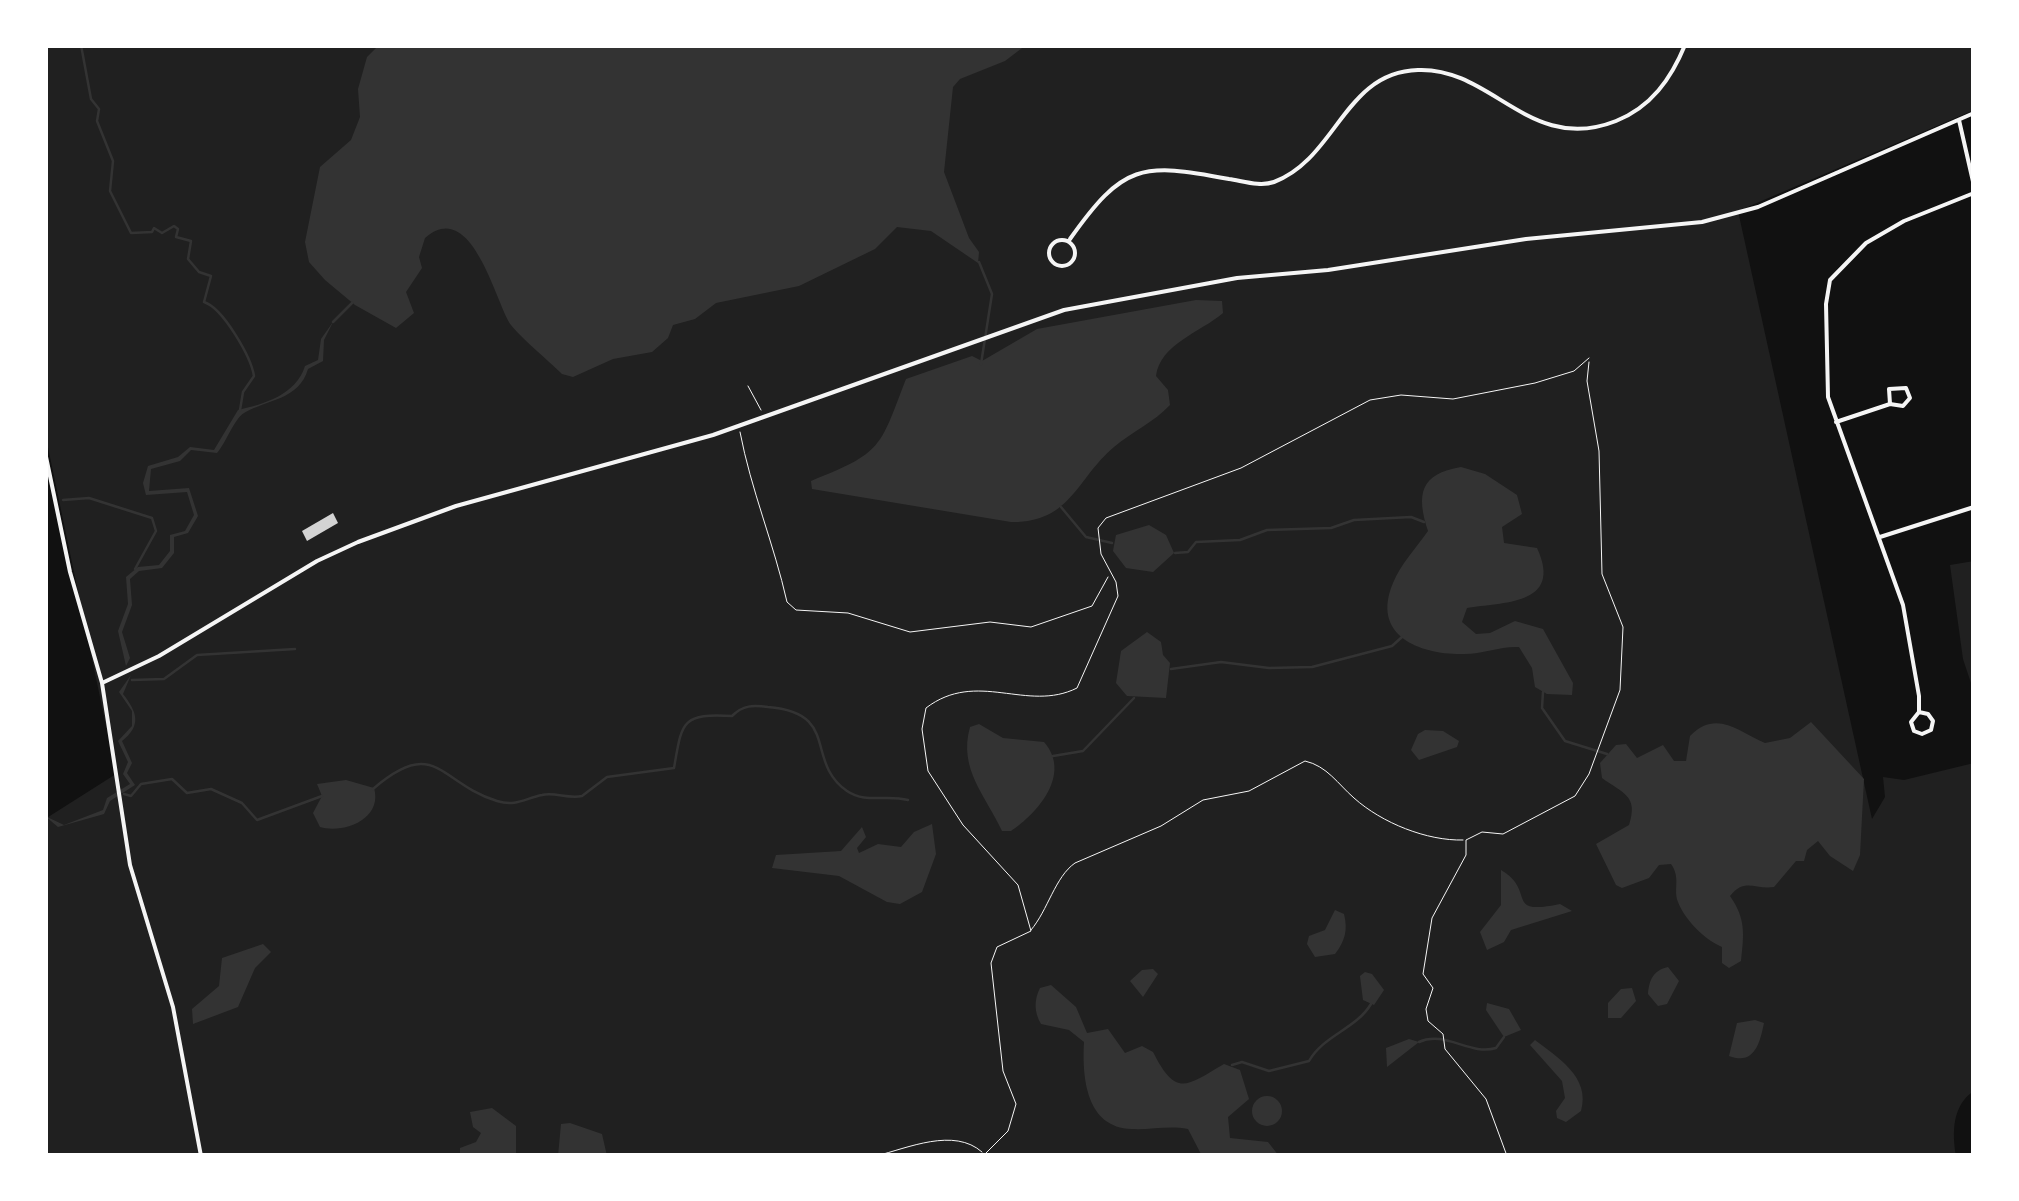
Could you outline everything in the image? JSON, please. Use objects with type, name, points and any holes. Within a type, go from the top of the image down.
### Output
[{"type":"street","points":[[1070,239],[1073,261],[1062,267],[1054,264],[1050,248],[1070,239],[1097,202],[1140,172],[1171,168],[1254,184],[1274,182],[1320,148],[1362,90],[1402,72],[1444,73],[1546,126],[1583,129],[1629,116],[1650,100],[1665,84],[1685,45]]},
{"type":"street","points":[[102,683],[159,656],[358,542],[456,506],[764,418],[910,361],[1080,305],[1237,278],[1328,270],[1526,239],[1677,226],[1733,215],[1974,113]]},
{"type":"street","points":[[1919,712],[1928,714],[1933,722],[1930,730],[1922,734],[1914,731],[1911,722],[1919,712],[1903,605],[1836,422],[1824,343],[1830,280],[1884,231],[1974,189],[1960,120]]},
{"type":"street","points":[[1836,422],[1890,404],[1906,404],[1910,398],[1906,388],[1889,389],[1890,404]]},
{"type":"street","points":[[45,452],[70,572],[102,683],[114,788],[136,892],[173,1007],[201,1156]]},
{"type":"street","points":[[1880,537],[1974,507]]},
{"type":"path","points":[[876,1156],[950,1139],[968,1142],[983,1155],[1008,1131],[1016,1104],[1003,1071],[991,963],[997,947],[1031,931],[1046,913],[1066,870],[1075,863],[1161,826],[1203,800],[1249,791],[1305,761],[1319,764],[1377,814],[1439,841],[1466,840],[1482,832],[1503,834],[1574,796],[1589,774],[1620,690],[1623,627],[1602,574],[1599,451],[1587,381],[1589,358],[1574,371],[1535,383],[1514,383],[1454,398],[1401,395],[1370,400],[1241,468],[1106,518],[1098,528],[1098,542],[1118,596],[1076,688],[1048,699],[986,688],[930,704],[923,714],[928,771],[962,825],[1018,884],[1031,931]]},
{"type":"path","points":[[748,386],[764,418]]},
{"type":"path","points":[[739,426],[752,491],[770,530],[787,602],[796,610],[848,613],[910,632],[990,622],[1044,626],[1096,602],[1110,574]]},
{"type":"path","points":[[1466,840],[1466,855],[1432,918],[1424,974],[1433,988],[1426,1008],[1428,1021],[1442,1034],[1445,1048],[1486,1100],[1506,1156]]},
{"type":"shaded area","points":[[45,45],[1974,45],[1974,110],[1738,211],[1872,819],[1885,797],[1883,777],[1904,780],[1974,763],[1974,1091],[1958,1112],[1954,1129],[1956,1156],[45,1156],[45,819],[116,774],[45,433]]},
{"type":"shaded area","points":[[379,45],[1026,45],[1005,61],[960,79],[953,87],[944,172],[969,238],[979,252],[978,263],[931,231],[897,227],[875,249],[799,286],[716,303],[695,319],[673,325],[668,338],[652,352],[613,359],[573,377],[562,374],[511,325],[480,258],[456,231],[442,229],[425,238],[419,257],[422,268],[406,292],[414,313],[396,328],[355,305],[309,262],[305,242],[320,167],[351,140],[360,117],[358,89],[367,57]]},
{"type":"shaded area","points":[[1196,300],[1222,301],[1223,313],[1173,347],[1159,365],[1156,376],[1168,390],[1170,405],[1114,447],[1071,497],[1047,515],[1011,522],[812,489],[811,481],[852,463],[875,445],[906,379],[972,356],[982,361],[1037,329]]},
{"type":"shaded area","points":[[333,322],[324,340],[323,361],[308,369],[290,393],[240,416],[217,453],[191,450],[180,461],[151,469],[149,491],[189,488],[198,516],[188,533],[174,537],[174,553],[162,568],[139,571],[130,579],[132,605],[122,632],[130,658],[126,666],[118,631],[128,604],[126,577],[138,567],[159,565],[170,551],[170,535],[185,531],[194,515],[187,492],[146,495],[143,483],[148,466],[178,457],[190,447],[214,450],[238,410],[278,397],[301,376],[305,366],[318,360],[321,339]]},
{"type":"shaded area","points":[[1461,467],[1485,474],[1517,495],[1522,514],[1502,527],[1504,543],[1537,548],[1543,567],[1536,591],[1511,602],[1467,608],[1462,622],[1476,634],[1490,633],[1515,621],[1543,629],[1573,683],[1572,695],[1547,694],[1535,687],[1532,668],[1519,647],[1471,654],[1432,651],[1404,639],[1388,617],[1393,583],[1428,531],[1422,506],[1425,488],[1437,475]]},
{"type":"shaded area","points":[[1149,525],[1166,535],[1174,553],[1153,572],[1126,568],[1113,551],[1116,535]]},
{"type":"shaded area","points":[[1974,561],[1974,692],[1963,659],[1950,565]]},
{"type":"shaded area","points":[[1147,632],[1161,642],[1163,655],[1170,663],[1166,698],[1127,696],[1116,683],[1121,651]]},
{"type":"shaded area","points":[[131,675],[123,694],[132,707],[135,724],[122,741],[132,763],[127,773],[135,785],[110,801],[104,814],[58,827],[45,816],[64,825],[103,810],[107,798],[130,784],[123,774],[128,762],[118,741],[132,726],[132,711],[119,692]]},
{"type":"shaded area","points":[[1811,722],[1864,779],[1860,855],[1853,871],[1830,856],[1818,841],[1807,850],[1804,861],[1796,861],[1774,887],[1746,886],[1735,890],[1730,896],[1743,927],[1743,943],[1741,961],[1729,968],[1722,963],[1722,947],[1696,928],[1681,909],[1671,864],[1659,865],[1649,878],[1622,888],[1616,885],[1596,844],[1629,825],[1632,807],[1627,796],[1602,778],[1600,763],[1616,745],[1626,744],[1637,758],[1663,745],[1674,761],[1686,761],[1690,736],[1709,724],[1728,725],[1765,743],[1790,738]]},
{"type":"shaded area","points":[[979,724],[1003,738],[1044,742],[1052,754],[1053,779],[1048,792],[1011,831],[1002,831],[971,769],[967,742],[970,727]]},
{"type":"shaded area","points":[[1425,730],[1443,731],[1459,741],[1457,747],[1419,760],[1411,750],[1418,734]]},
{"type":"shaded area","points":[[346,780],[374,788],[373,808],[350,826],[320,827],[313,813],[322,796],[317,784]]},
{"type":"shaded area","points":[[932,824],[936,854],[922,892],[900,904],[887,902],[839,876],[772,868],[776,855],[841,851],[862,827],[866,837],[857,848],[859,853],[878,844],[901,847],[914,832]]},
{"type":"shaded area","points":[[1501,870],[1512,878],[1526,904],[1560,904],[1572,911],[1511,930],[1504,942],[1487,950],[1480,932],[1501,905]]},
{"type":"shaded area","points":[[1335,910],[1344,914],[1343,940],[1335,954],[1315,957],[1307,944],[1309,936],[1325,930]]},
{"type":"shaded area","points":[[263,944],[271,952],[255,968],[238,1007],[193,1024],[192,1009],[219,986],[222,958]]},
{"type":"shaded area","points":[[1668,967],[1679,981],[1667,1004],[1658,1006],[1648,994],[1649,985],[1655,973]]},
{"type":"shaded area","points":[[1153,969],[1158,974],[1143,997],[1130,981],[1142,970]]},
{"type":"shaded area","points":[[1365,972],[1372,974],[1384,990],[1374,1005],[1363,1000],[1360,976]]},
{"type":"shaded area","points":[[1051,985],[1076,1007],[1087,1033],[1108,1029],[1125,1053],[1142,1046],[1153,1052],[1175,1082],[1190,1082],[1224,1064],[1240,1070],[1249,1099],[1228,1117],[1230,1138],[1268,1142],[1279,1156],[1202,1156],[1188,1129],[1132,1129],[1105,1120],[1096,1110],[1086,1085],[1084,1042],[1069,1030],[1041,1024],[1039,1020],[1038,992]]},
{"type":"shaded area","points":[[1632,988],[1636,1001],[1621,1018],[1608,1018],[1608,1003],[1621,989]]},
{"type":"shaded area","points":[[1487,1003],[1509,1009],[1521,1030],[1504,1037],[1486,1010]]},
{"type":"shaded area","points":[[1737,1023],[1764,1023],[1755,1050],[1745,1058],[1729,1056]]},
{"type":"shaded area","points":[[1409,1039],[1419,1042],[1387,1067],[1386,1048]]},
{"type":"shaded area","points":[[1535,1040],[1570,1069],[1581,1088],[1581,1111],[1566,1122],[1557,1118],[1556,1111],[1565,1098],[1562,1081],[1530,1045]]},
{"type":"shaded area","points":[[1267,1096],[1277,1101],[1282,1111],[1277,1121],[1267,1126],[1257,1121],[1252,1111],[1257,1101]]},
{"type":"shaded area","points":[[492,1108],[516,1126],[516,1156],[460,1156],[460,1148],[476,1142],[481,1133],[473,1127],[470,1112]]},
{"type":"shaded area","points":[[570,1123],[602,1134],[607,1156],[558,1156],[561,1124]]},
{"type":"building","points":[[333,513],[338,523],[307,541],[302,531]]},
{"type":"waterway","points":[[81,45],[91,99],[99,109],[97,121],[113,161],[110,191],[131,233],[152,232],[154,228],[162,233],[174,226],[178,229],[176,237],[191,241],[188,259],[199,272],[211,276],[204,302],[227,323],[252,368],[254,376],[243,392],[240,410]]},
{"type":"waterway","points":[[979,262],[992,294],[981,364]]},
{"type":"waterway","points":[[333,322],[352,303]]},
{"type":"waterway","points":[[63,500],[89,498],[152,518],[156,531],[135,569]]},
{"type":"waterway","points":[[1061,507],[1086,537],[1112,543]]},
{"type":"waterway","points":[[1175,553],[1188,552],[1196,542],[1240,540],[1267,530],[1331,528],[1354,520],[1411,517],[1424,522]]},
{"type":"waterway","points":[[1171,669],[1221,662],[1269,668],[1312,667],[1392,646],[1402,637]]},
{"type":"waterway","points":[[132,680],[164,679],[197,655],[295,649]]},
{"type":"waterway","points":[[1543,692],[1542,708],[1565,741],[1607,754]]},
{"type":"waterway","points":[[1053,756],[1083,751],[1134,698]]},
{"type":"waterway","points":[[373,789],[394,773],[425,764],[504,803],[547,794],[582,796],[607,777],[674,768],[682,731],[693,719],[732,716],[744,708],[758,706],[791,711],[805,718],[814,728],[834,779],[847,791],[861,797],[908,800]]},
{"type":"waterway","points":[[124,794],[131,796],[141,784],[172,779],[187,793],[211,789],[242,803],[257,820],[322,796]]},
{"type":"waterway","points":[[1232,1065],[1242,1062],[1269,1071],[1309,1061],[1371,1004]]},
{"type":"waterway","points":[[1419,1042],[1438,1039],[1486,1050],[1496,1048],[1504,1037]]}]
